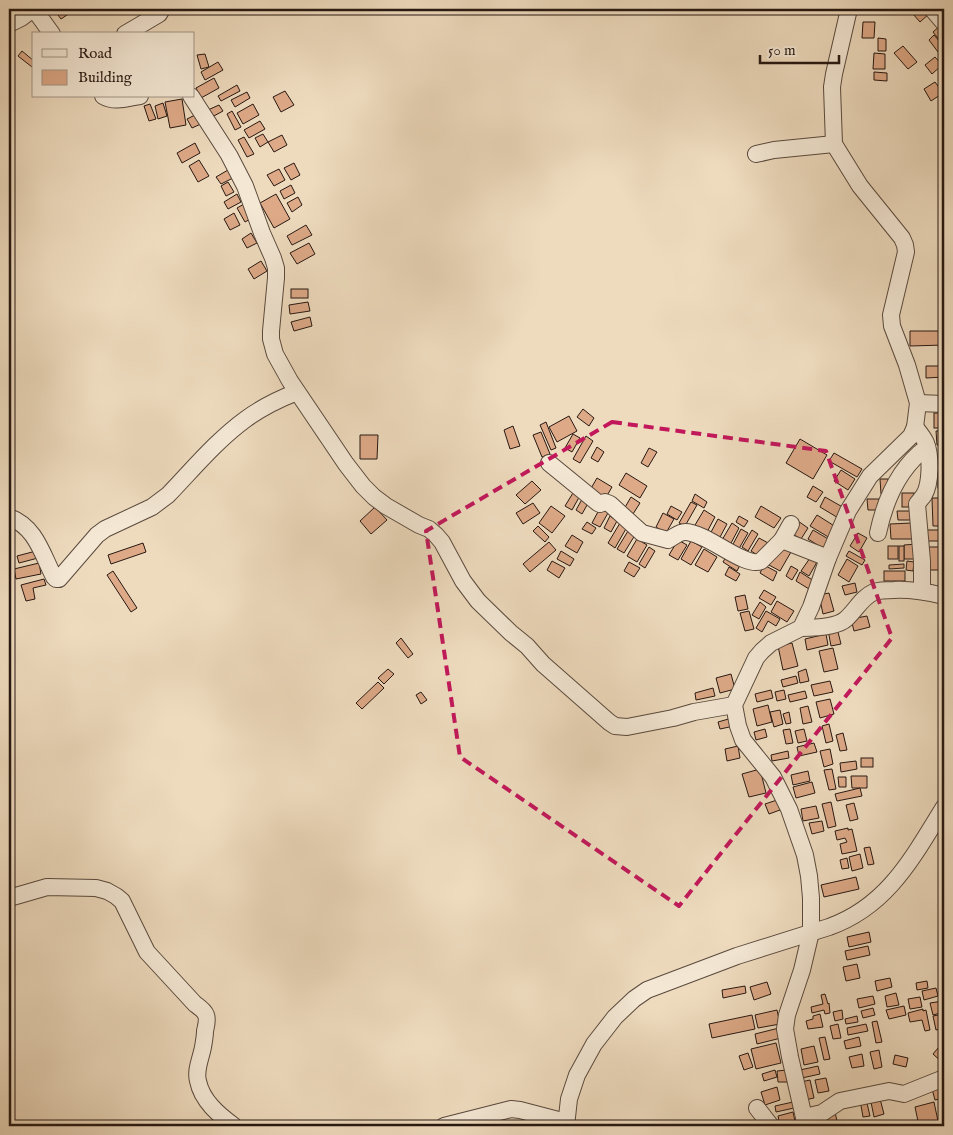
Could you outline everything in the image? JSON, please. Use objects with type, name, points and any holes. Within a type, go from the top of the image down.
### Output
[{"type":"street","points":[[9,24],[34,9],[51,32]]},
{"type":"street","points":[[128,32],[160,14],[162,9]]},
{"type":"street","points":[[801,628],[848,511],[867,480],[910,436],[915,427],[918,403],[907,365],[892,326],[891,315],[905,258],[905,245],[902,238],[860,186],[834,144],[832,87],[850,9]]},
{"type":"street","points":[[932,9],[944,23]]},
{"type":"street","points":[[106,98],[116,100],[128,98]]},
{"type":"street","points":[[192,98],[230,155],[245,186],[262,233],[274,258],[276,278],[271,339],[275,354],[297,392],[363,486],[386,506],[429,529],[436,535],[442,542],[463,581],[478,601],[544,664],[615,726],[627,727],[734,705]]},
{"type":"street","points":[[756,154],[774,150],[834,144]]},
{"type":"street","points":[[9,517],[24,526],[36,538],[54,577],[59,579],[97,535],[105,529],[152,507],[168,495],[213,448],[246,419],[276,401],[297,392]]},
{"type":"street","points":[[918,403],[944,404]]},
{"type":"street","points":[[915,427],[926,442],[929,464],[925,493],[917,504],[922,561],[922,590]]},
{"type":"street","points":[[878,533],[884,508],[896,482],[908,464],[927,446]]},
{"type":"street","points":[[549,463],[598,503],[605,502],[610,504],[645,534],[668,540],[680,532],[690,532],[752,562],[761,560],[782,540],[791,524]]},
{"type":"street","points":[[782,540],[828,558]]},
{"type":"street","points":[[944,596],[922,590],[876,592],[863,600],[840,623],[801,628],[771,643],[756,658],[734,705],[743,740],[773,777],[806,855],[811,898],[811,932],[802,970],[785,1022],[790,1057],[805,1122],[840,1101],[889,1091],[904,1094],[944,1078]]},
{"type":"street","points":[[444,1126],[511,1109],[566,1124],[577,1074],[594,1044],[615,1017],[634,999],[648,990],[737,956],[844,922],[856,916],[888,890],[909,863],[944,807]]},
{"type":"street","points":[[9,898],[47,887],[96,888],[107,891],[122,901],[148,952],[206,1015],[204,1046],[197,1073],[198,1082],[204,1097],[216,1112],[234,1126]]},
{"type":"street","points":[[757,1108],[771,1126]]},
{"type":"highlighted area","points":[[612,422],[826,451],[892,638],[679,906],[460,757],[426,531]]},
{"type":"building","points":[[58,9],[76,9],[61,19],[55,11]]},
{"type":"building","points":[[920,9],[927,9],[930,13],[920,22],[913,14]]},
{"type":"building","points":[[863,22],[875,22],[874,38],[862,38]]},
{"type":"building","points":[[941,25],[944,29],[944,46],[933,32]]},
{"type":"building","points":[[934,35],[944,47],[938,52],[929,40]]},
{"type":"building","points":[[878,38],[886,39],[886,51],[878,51]]},
{"type":"building","points":[[903,46],[917,62],[908,69],[894,53]]},
{"type":"building","points":[[22,51],[32,59],[32,67],[18,56]]},
{"type":"building","points":[[874,53],[885,54],[885,69],[873,69]]},
{"type":"building","points":[[205,54],[209,67],[201,69],[197,55]]},
{"type":"building","points":[[935,57],[942,65],[932,74],[925,65]]},
{"type":"building","points":[[218,62],[223,70],[205,80],[201,72]]},
{"type":"building","points":[[874,72],[887,73],[887,81],[874,80]]},
{"type":"building","points":[[214,78],[219,88],[201,98],[196,88]]},
{"type":"building","points":[[935,82],[943,93],[931,101],[924,89]]},
{"type":"building","points":[[237,85],[240,91],[221,101],[218,96]]},
{"type":"building","points":[[285,91],[294,105],[281,112],[273,97]]},
{"type":"building","points":[[247,92],[250,98],[235,107],[231,100]]},
{"type":"building","points":[[182,99],[186,125],[170,128],[165,102]]},
{"type":"building","points":[[163,103],[167,116],[158,119],[155,106]]},
{"type":"building","points":[[150,104],[156,119],[149,121],[144,106]]},
{"type":"building","points":[[253,104],[259,115],[243,124],[237,113]]},
{"type":"building","points":[[219,105],[223,111],[212,117],[208,110]]},
{"type":"building","points":[[232,111],[241,127],[235,130],[227,114]]},
{"type":"building","points":[[197,114],[203,123],[192,128],[187,119]]},
{"type":"building","points":[[260,121],[265,129],[249,138],[244,130]]},
{"type":"building","points":[[263,134],[268,142],[260,147],[255,138]]},
{"type":"building","points":[[282,135],[287,145],[274,152],[268,142]]},
{"type":"building","points":[[244,137],[254,154],[247,157],[238,140]]},
{"type":"building","points":[[195,143],[200,153],[182,163],[177,153]]},
{"type":"building","points":[[199,160],[209,176],[198,182],[189,166]]},
{"type":"building","points":[[294,163],[300,175],[291,180],[284,168]]},
{"type":"building","points":[[279,169],[285,180],[274,186],[267,175]]},
{"type":"building","points":[[228,170],[233,178],[221,184],[216,177]]},
{"type":"building","points":[[228,182],[234,192],[226,196],[221,186]]},
{"type":"building","points":[[291,185],[295,193],[284,199],[280,191]]},
{"type":"building","points":[[237,194],[241,202],[228,209],[224,202]]},
{"type":"building","points":[[276,194],[290,219],[274,228],[260,203]]},
{"type":"building","points":[[298,197],[302,205],[292,212],[287,203]]},
{"type":"building","points":[[244,204],[252,218],[245,222],[237,208]]},
{"type":"building","points":[[234,213],[240,225],[230,230],[224,219]]},
{"type":"building","points":[[306,225],[312,235],[292,245],[287,236]]},
{"type":"building","points":[[251,233],[257,243],[247,248],[242,239]]},
{"type":"building","points":[[309,243],[315,254],[297,264],[290,253]]},
{"type":"building","points":[[261,261],[267,271],[254,279],[248,269]]},
{"type":"building","points":[[291,289],[308,289],[308,298],[291,298]]},
{"type":"building","points":[[308,302],[310,311],[290,314],[289,305]]},
{"type":"building","points":[[310,317],[312,326],[294,331],[291,322]]},
{"type":"building","points":[[910,331],[944,331],[944,345],[910,346]]},
{"type":"building","points":[[926,366],[944,366],[944,377],[926,378]]},
{"type":"building","points":[[583,409],[594,418],[589,426],[577,417]]},
{"type":"building","points":[[934,413],[944,413],[944,428],[934,428]]},
{"type":"building","points":[[569,416],[577,431],[557,442],[549,427]]},
{"type":"building","points":[[546,422],[556,448],[551,450],[540,425]]},
{"type":"building","points":[[513,426],[520,446],[510,449],[504,430]]},
{"type":"building","points":[[936,431],[942,431],[942,445],[937,445]]},
{"type":"building","points":[[541,432],[550,454],[542,457],[533,435]]},
{"type":"building","points":[[573,434],[580,438],[572,452],[565,448]]},
{"type":"building","points":[[360,435],[378,435],[377,459],[360,459]]},
{"type":"building","points":[[586,436],[593,441],[580,463],[573,459]]},
{"type":"building","points":[[800,439],[827,455],[813,479],[786,463]]},
{"type":"building","points":[[597,447],[604,452],[598,462],[591,458]]},
{"type":"building","points":[[649,448],[657,452],[648,467],[641,463]]},
{"type":"building","points":[[834,453],[862,469],[857,477],[829,461]]},
{"type":"building","points":[[841,470],[855,479],[848,490],[834,481]]},
{"type":"building","points":[[626,473],[647,486],[640,498],[619,485]]},
{"type":"building","points":[[938,476],[944,476],[944,488],[938,488]]},
{"type":"building","points":[[597,478],[612,487],[605,499],[590,490]]},
{"type":"building","points":[[880,479],[888,479],[889,494],[881,494]]},
{"type":"building","points":[[532,481],[541,490],[525,504],[516,495]]},
{"type":"building","points":[[813,486],[823,492],[816,502],[807,497]]},
{"type":"building","points":[[576,488],[582,492],[572,510],[565,506]]},
{"type":"building","points":[[902,493],[914,493],[914,507],[902,507]]},
{"type":"building","points":[[585,494],[591,498],[582,514],[576,510]]},
{"type":"building","points":[[695,494],[707,502],[704,508],[692,501]]},
{"type":"building","points":[[631,497],[640,503],[633,514],[624,509]]},
{"type":"building","points":[[825,497],[846,509],[840,519],[820,507]]},
{"type":"building","points":[[932,498],[942,498],[942,526],[933,526]]},
{"type":"building","points":[[867,499],[879,499],[879,510],[868,510]]},
{"type":"building","points":[[691,502],[697,505],[685,526],[679,523]]},
{"type":"building","points":[[533,503],[540,513],[523,524],[516,513]]},
{"type":"building","points":[[551,506],[565,516],[552,533],[539,523]]},
{"type":"building","points":[[671,506],[682,512],[677,520],[667,514]]},
{"type":"building","points":[[761,506],[781,518],[774,528],[755,517]]},
{"type":"building","points":[[375,507],[387,520],[371,534],[360,521]]},
{"type":"building","points":[[600,508],[608,513],[600,527],[592,523]]},
{"type":"building","points":[[704,510],[715,517],[707,532],[695,525]]},
{"type":"building","points":[[897,511],[914,511],[914,520],[898,520]]},
{"type":"building","points":[[663,513],[674,519],[666,533],[656,527]]},
{"type":"building","points":[[817,515],[836,527],[830,538],[810,526]]},
{"type":"building","points":[[610,516],[617,521],[611,532],[604,528]]},
{"type":"building","points":[[739,516],[748,521],[744,527],[736,522]]},
{"type":"building","points":[[718,519],[727,524],[719,539],[710,534]]},
{"type":"building","points":[[798,521],[808,528],[801,539],[791,533]]},
{"type":"building","points":[[587,522],[596,528],[592,534],[582,529]]},
{"type":"building","points":[[620,523],[627,527],[615,548],[608,543]]},
{"type":"building","points":[[732,523],[739,528],[730,545],[722,540]]},
{"type":"building","points":[[912,523],[912,539],[891,539],[890,524]]},
{"type":"building","points":[[538,526],[549,537],[545,542],[533,531]]},
{"type":"building","points":[[741,529],[748,533],[737,552],[731,548]]},
{"type":"building","points":[[752,530],[758,534],[748,551],[742,547]]},
{"type":"building","points":[[813,530],[830,540],[824,549],[808,539]]},
{"type":"building","points":[[926,530],[942,530],[943,541],[926,541]]},
{"type":"building","points":[[628,531],[635,535],[624,553],[617,549]]},
{"type":"building","points":[[858,533],[867,538],[859,552],[850,546]]},
{"type":"building","points":[[572,535],[583,542],[577,553],[565,546]]},
{"type":"building","points":[[759,538],[770,544],[762,558],[751,551]]},
{"type":"building","points":[[637,539],[647,545],[637,562],[627,556]]},
{"type":"building","points":[[678,540],[687,545],[678,560],[669,555]]},
{"type":"building","points":[[691,541],[702,547],[691,565],[681,559]]},
{"type":"building","points":[[549,542],[556,550],[530,572],[523,564]]},
{"type":"building","points":[[143,543],[146,552],[111,564],[108,555]]},
{"type":"building","points":[[917,544],[917,559],[904,559],[904,545]]},
{"type":"building","points":[[781,545],[791,552],[780,571],[769,565]]},
{"type":"building","points":[[888,546],[898,546],[898,559],[888,559]]},
{"type":"building","points":[[899,546],[904,546],[904,561],[899,561]]},
{"type":"building","points":[[649,547],[655,551],[645,568],[639,564]]},
{"type":"building","points":[[929,547],[942,547],[943,570],[929,570]]},
{"type":"building","points":[[704,549],[717,557],[708,572],[695,565]]},
{"type":"building","points":[[36,551],[38,558],[19,563],[17,556]]},
{"type":"building","points":[[561,551],[574,559],[570,566],[557,559]]},
{"type":"building","points":[[849,551],[865,560],[862,565],[846,556]]},
{"type":"building","points":[[727,555],[741,563],[737,571],[723,562]]},
{"type":"building","points":[[810,558],[817,562],[809,576],[801,571]]},
{"type":"building","points":[[847,559],[858,566],[849,582],[838,575]]},
{"type":"building","points":[[552,561],[565,568],[559,578],[547,570]]},
{"type":"building","points":[[907,561],[914,562],[913,571],[906,570]]},
{"type":"building","points":[[629,562],[640,568],[634,577],[624,571]]},
{"type":"building","points":[[39,563],[41,574],[16,579],[14,569]]},
{"type":"building","points":[[904,564],[904,568],[889,569],[889,565]]},
{"type":"building","points":[[764,565],[777,572],[773,581],[760,573]]},
{"type":"building","points":[[791,566],[798,570],[792,580],[786,576]]},
{"type":"building","points":[[729,567],[740,574],[736,581],[725,575]]},
{"type":"building","points":[[113,571],[137,608],[131,612],[107,575]]},
{"type":"building","points":[[884,571],[905,571],[905,581],[884,581]]},
{"type":"building","points":[[800,572],[814,581],[809,589],[796,581]]},
{"type":"building","points":[[44,579],[46,585],[33,588],[35,599],[26,601],[21,585]]},
{"type":"building","points":[[855,583],[857,592],[845,595],[842,586]]},
{"type":"building","points":[[764,590],[776,597],[771,605],[759,598]]},
{"type":"building","points":[[829,593],[834,611],[823,614],[819,595]]},
{"type":"building","points":[[745,595],[748,609],[738,611],[735,597]]},
{"type":"building","points":[[777,601],[794,611],[787,622],[771,612]]},
{"type":"building","points":[[760,602],[766,607],[759,619],[752,615]]},
{"type":"building","points":[[749,611],[754,629],[745,631],[740,613]]},
{"type":"building","points":[[766,611],[780,619],[776,626],[768,621],[762,632],[756,628]]},
{"type":"building","points":[[867,616],[870,627],[854,631],[851,619]]},
{"type":"building","points":[[837,628],[841,644],[831,646],[828,630]]},
{"type":"building","points":[[826,634],[828,645],[807,650],[805,639]]},
{"type":"building","points":[[401,638],[413,654],[408,658],[396,643]]},
{"type":"building","points":[[792,643],[798,666],[783,670],[778,646]]},
{"type":"building","points":[[833,648],[838,669],[824,672],[819,651]]},
{"type":"building","points":[[388,669],[394,674],[384,684],[378,678]]},
{"type":"building","points":[[806,669],[809,681],[800,683],[798,672]]},
{"type":"building","points":[[731,674],[735,689],[720,693],[716,678]]},
{"type":"building","points":[[796,676],[798,683],[783,687],[781,680]]},
{"type":"building","points":[[830,681],[833,692],[814,696],[811,685]]},
{"type":"building","points":[[378,682],[384,688],[362,709],[356,703]]},
{"type":"building","points":[[713,688],[715,696],[696,700],[695,693]]},
{"type":"building","points":[[771,690],[773,698],[757,702],[755,694]]},
{"type":"building","points":[[784,690],[786,699],[777,701],[775,692]]},
{"type":"building","points":[[805,691],[807,698],[790,702],[788,695]]},
{"type":"building","points":[[421,692],[427,700],[421,704],[416,695]]},
{"type":"building","points":[[830,699],[834,714],[820,718],[816,702]]},
{"type":"building","points":[[768,705],[772,722],[757,726],[753,709]]},
{"type":"building","points":[[808,706],[812,722],[803,724],[800,708]]},
{"type":"building","points":[[780,710],[783,724],[774,727],[770,712]]},
{"type":"building","points":[[789,712],[791,723],[786,724],[783,714]]},
{"type":"building","points":[[732,718],[734,726],[720,729],[718,722]]},
{"type":"building","points":[[829,724],[833,741],[826,743],[822,726]]},
{"type":"building","points":[[765,729],[767,737],[756,740],[754,732]]},
{"type":"building","points":[[790,729],[793,743],[786,744],[783,730]]},
{"type":"building","points":[[804,729],[807,741],[798,743],[795,731]]},
{"type":"building","points":[[843,733],[847,750],[840,751],[836,735]]},
{"type":"building","points":[[814,743],[817,752],[799,756],[797,747]]},
{"type":"building","points":[[738,746],[740,758],[727,761],[725,749]]},
{"type":"building","points":[[830,749],[833,764],[824,767],[820,751]]},
{"type":"building","points":[[788,751],[789,758],[772,761],[771,755]]},
{"type":"building","points":[[861,758],[873,758],[873,767],[861,767]]},
{"type":"building","points":[[856,761],[857,769],[841,772],[840,763]]},
{"type":"building","points":[[760,769],[766,793],[749,797],[742,774]]},
{"type":"building","points":[[832,769],[836,789],[829,790],[824,770]]},
{"type":"building","points":[[808,771],[810,781],[793,785],[791,775]]},
{"type":"building","points":[[851,776],[867,776],[867,788],[852,788]]},
{"type":"building","points":[[838,777],[846,777],[846,787],[839,787]]},
{"type":"building","points":[[812,782],[815,793],[796,798],[793,787]]},
{"type":"building","points":[[860,788],[862,796],[837,801],[835,794]]},
{"type":"building","points":[[777,800],[780,810],[769,814],[765,804]]},
{"type":"building","points":[[831,802],[836,826],[828,828],[822,804]]},
{"type":"building","points":[[854,803],[858,819],[850,821],[846,805]]},
{"type":"building","points":[[816,806],[819,818],[803,821],[801,809]]},
{"type":"building","points":[[822,821],[824,831],[812,834],[809,823]]},
{"type":"building","points":[[848,828],[848,830],[852,829],[857,851],[842,854],[840,844],[847,842],[845,838],[837,840],[835,831]]},
{"type":"building","points":[[870,847],[874,864],[868,865],[864,848]]},
{"type":"building","points":[[860,854],[863,868],[852,871],[849,857]]},
{"type":"building","points":[[847,858],[849,868],[842,869],[840,860]]},
{"type":"building","points":[[856,877],[859,889],[824,897],[821,885]]},
{"type":"building","points":[[869,932],[871,942],[849,947],[847,937]]},
{"type":"building","points":[[868,946],[870,955],[847,960],[845,951]]},
{"type":"building","points":[[857,964],[860,978],[846,981],[843,967]]},
{"type":"building","points":[[890,978],[892,987],[877,991],[875,981]]},
{"type":"building","points":[[927,981],[928,988],[917,990],[916,983]]},
{"type":"building","points":[[767,982],[771,994],[754,1000],[750,987]]},
{"type":"building","points":[[745,986],[746,993],[723,998],[722,990]]},
{"type":"building","points":[[936,988],[938,996],[924,1000],[922,991]]},
{"type":"building","points":[[896,993],[899,1005],[887,1007],[885,996]]},
{"type":"building","points":[[825,994],[829,1003],[830,1013],[825,1014],[824,1010],[812,1013],[811,1007],[823,1004],[821,995]]},
{"type":"building","points":[[873,996],[875,1004],[859,1008],[857,999]]},
{"type":"building","points":[[920,997],[922,1007],[910,1009],[908,999]]},
{"type":"building","points":[[943,1001],[944,1012],[933,1015],[930,1003]]},
{"type":"building","points":[[904,1006],[906,1015],[889,1019],[886,1010]]},
{"type":"building","points":[[873,1008],[875,1015],[863,1018],[861,1011]]},
{"type":"building","points":[[923,1009],[923,1011],[926,1010],[930,1030],[925,1031],[922,1020],[910,1022],[908,1013]]},
{"type":"building","points":[[777,1010],[780,1024],[758,1028],[755,1015]]},
{"type":"building","points":[[842,1010],[843,1019],[835,1021],[833,1012]]},
{"type":"building","points":[[820,1014],[823,1027],[808,1029],[806,1021]]},
{"type":"building","points":[[944,1014],[944,1028],[936,1030],[933,1016]]},
{"type":"building","points":[[752,1015],[755,1029],[712,1038],[709,1024]]},
{"type":"building","points":[[857,1016],[858,1022],[846,1024],[845,1019]]},
{"type":"building","points":[[877,1021],[882,1042],[876,1043],[872,1022]]},
{"type":"building","points":[[838,1024],[841,1038],[833,1039],[830,1026]]},
{"type":"building","points":[[866,1024],[868,1031],[848,1035],[847,1028]]},
{"type":"building","points":[[779,1028],[781,1038],[757,1044],[755,1034]]},
{"type":"building","points":[[825,1037],[830,1059],[824,1060],[819,1038]]},
{"type":"building","points":[[859,1037],[861,1046],[846,1049],[844,1041]]},
{"type":"building","points":[[944,1041],[944,1064],[933,1054]]},
{"type":"building","points":[[776,1043],[781,1063],[756,1069],[751,1049]]},
{"type":"building","points":[[814,1046],[818,1062],[804,1065],[801,1049]]},
{"type":"building","points":[[879,1050],[882,1067],[874,1069],[870,1052]]},
{"type":"building","points":[[748,1053],[753,1067],[744,1070],[739,1056]]},
{"type":"building","points":[[862,1054],[864,1066],[852,1068],[849,1057]]},
{"type":"building","points":[[895,1055],[908,1058],[906,1067],[893,1064]]},
{"type":"building","points":[[818,1066],[820,1074],[802,1078],[800,1070]]},
{"type":"building","points":[[775,1070],[777,1077],[764,1081],[762,1074]]},
{"type":"building","points":[[787,1070],[788,1082],[778,1082],[777,1071]]},
{"type":"building","points":[[826,1078],[829,1091],[818,1093],[815,1080]]},
{"type":"building","points":[[810,1080],[814,1098],[805,1100],[801,1082]]},
{"type":"building","points":[[944,1086],[944,1098],[935,1100],[932,1089]]},
{"type":"building","points":[[777,1087],[780,1100],[765,1105],[761,1092]]},
{"type":"building","points":[[879,1095],[884,1114],[874,1117],[870,1097]]},
{"type":"building","points":[[866,1099],[870,1116],[863,1117],[860,1100]]},
{"type":"building","points":[[793,1102],[794,1108],[776,1112],[775,1106]]},
{"type":"building","points":[[934,1102],[939,1126],[919,1126],[915,1107]]},
{"type":"building","points":[[793,1112],[796,1126],[780,1126],[778,1116]]},
{"type":"building","points":[[835,1112],[837,1121],[821,1125],[819,1116]]}]
